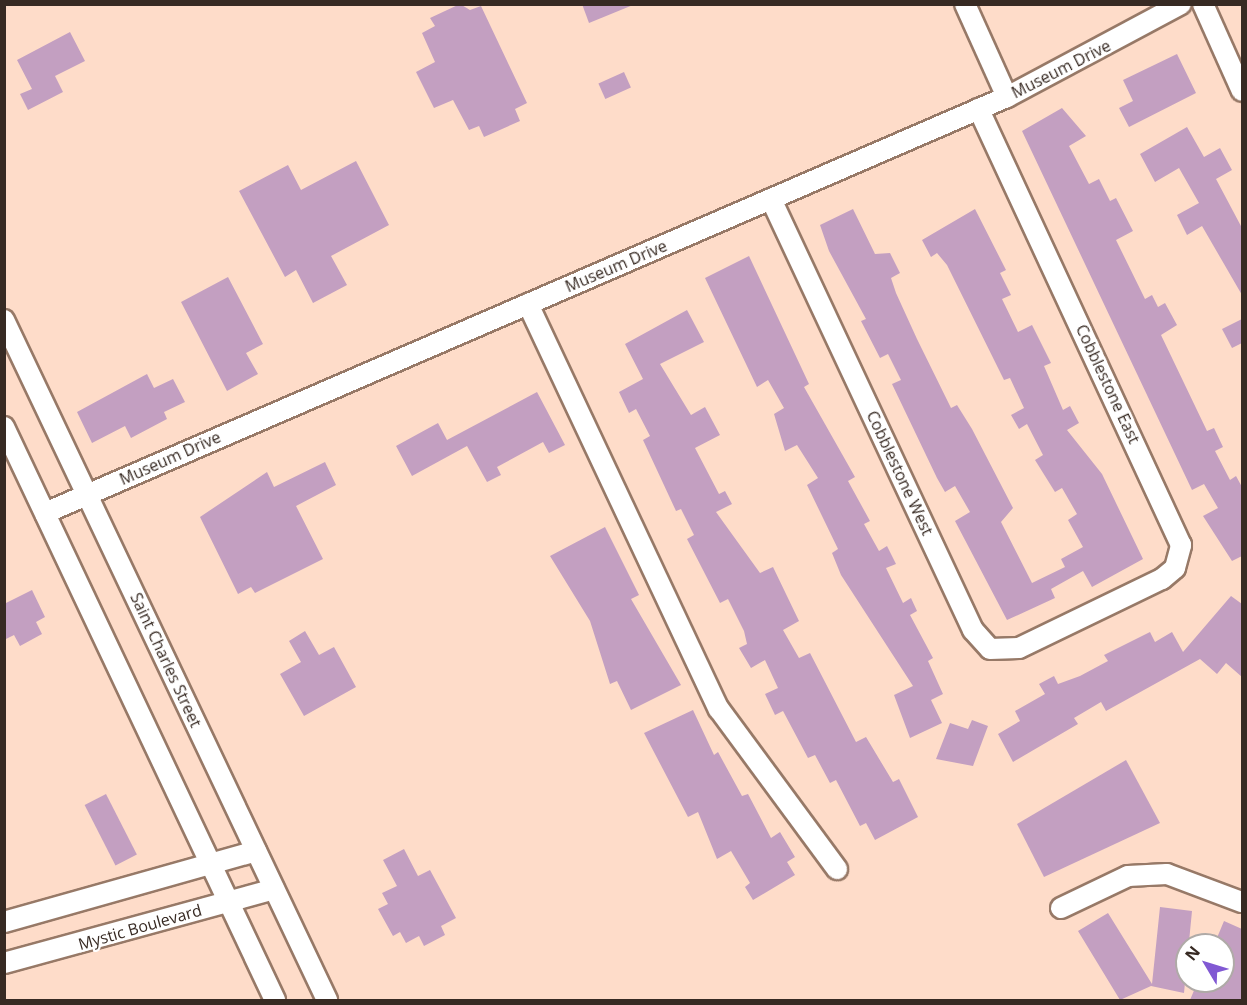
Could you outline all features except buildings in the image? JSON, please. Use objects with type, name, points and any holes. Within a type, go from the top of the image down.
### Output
[{"type":"street","points":[[965,4],[1007,97]]},
{"type":"street","name":"Museum Drive","points":[[45,513],[1007,97],[1181,4]]},
{"type":"street","points":[[1203,4],[1242,91]]},
{"type":"street","name":"Cobblestone East","points":[[979,109],[1181,545],[1171,574],[1086,616]]},
{"type":"street","name":"Cobblestone West","points":[[771,199],[982,643],[1003,652],[1019,648],[1086,616]]},
{"type":"street","points":[[528,303],[719,709],[837,869]]},
{"type":"street","name":"Saint Charles Street","points":[[4,320],[327,1000]]},
{"type":"street","points":[[4,427],[275,1000]]},
{"type":"street","points":[[4,922],[256,851]]},
{"type":"street","points":[[1061,908],[1128,876],[1167,874],[1242,902]]},
{"type":"street","name":"Mystic Boulevard","points":[[4,963],[274,889]]}]
